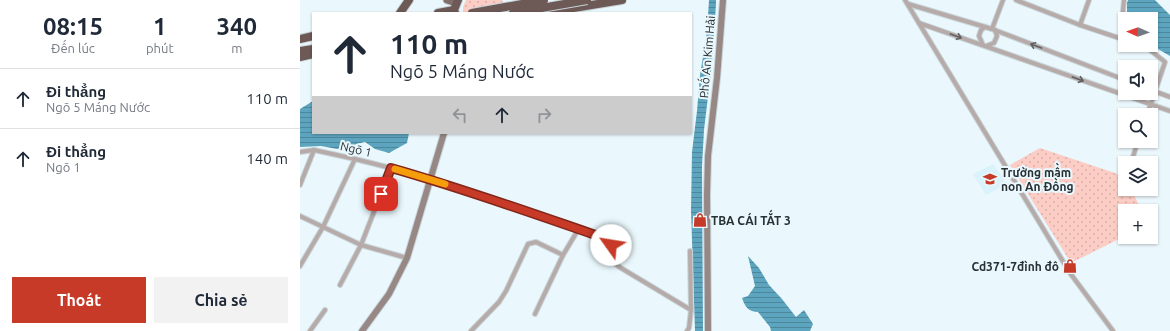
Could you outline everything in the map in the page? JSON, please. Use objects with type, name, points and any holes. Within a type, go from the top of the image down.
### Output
[{"type":"highway","points":[[401,12],[409,0]]},
{"type":"highway","points":[[512,0],[514,12]]},
{"type":"highway","points":[[478,12],[544,0]]},
{"type":"highway","points":[[520,12],[586,0]]},
{"type":"highway","points":[[550,12],[622,0]]},
{"type":"highway","points":[[441,12],[456,7]]},
{"type":"highway","points":[[300,39],[312,36]]},
{"type":"highway","points":[[300,44],[312,42]]},
{"type":"highway","points":[[300,51],[312,49]]},
{"type":"highway","points":[[300,57],[312,54]]},
{"type":"main road","points":[[446,0],[456,7]]},
{"type":"street","name":"Phố An Kim Hải","points":[[708,331],[708,156],[723,0]]},
{"type":"street","points":[[993,30],[1003,0]]},
{"type":"street","points":[[1016,0],[1080,25],[1118,38]]},
{"type":"street","points":[[1080,25],[1089,0]]},
{"type":"street","points":[[1123,12],[1124,0]]},
{"type":"street","points":[[907,2],[985,27],[1118,77]]},
{"type":"street","points":[[907,2],[1070,273],[1113,331]]},
{"type":"street","points":[[919,22],[1170,112]]},
{"type":"street","points":[[985,27],[981,30],[979,36],[985,46]]},
{"type":"street","points":[[985,46],[994,43],[997,36],[993,30]]},
{"type":"street","points":[[1151,52],[1170,64]]},
{"type":"street","points":[[1158,79],[1165,62]]},
{"type":"street","points":[[1158,93],[1170,97]]},
{"type":"street","points":[[1150,108],[1152,100]]},
{"type":"street","points":[[362,331],[389,294],[407,258],[444,134]]},
{"type":"street","points":[[300,185],[314,150]]},
{"type":"street","name":"Ngõ 1","points":[[300,152],[314,150],[356,159],[430,179],[610,240],[611,245],[607,258],[691,310]]},
{"type":"street","points":[[300,266],[323,227],[356,159]]},
{"type":"street","points":[[340,285],[361,245],[391,168]]},
{"type":"street","points":[[300,216],[361,245],[407,258]]},
{"type":"street","points":[[535,314],[563,255],[578,230]]},
{"type":"street","points":[[471,331],[499,302],[506,291],[528,244],[536,242],[563,255]]},
{"type":"street","points":[[687,331],[689,328],[691,310],[690,251]]},
{"type":"street","points":[[310,331],[325,310]]},
{"type":"shaded area","points":[[466,0],[502,0],[506,8],[506,12],[463,12],[463,7]]},
{"type":"shaded area","points":[[1040,148],[1118,174],[1118,196],[1134,196],[1138,204],[1118,204],[1118,240],[1071,263],[1010,165]]},
{"type":"shaded area","name":"Trường mầm non An Đồng","points":[[993,164],[1007,184],[986,195],[973,174]]},
{"type":"water","points":[[709,0],[716,0],[716,4],[702,166],[703,331],[695,331],[691,210],[692,152],[700,75],[707,32]]},
{"type":"water","points":[[1128,0],[1155,0],[1170,15],[1170,56],[1158,49],[1158,12],[1127,12]]},
{"type":"water","points":[[312,102],[312,134],[409,134],[407,143],[389,153],[375,149],[365,142],[337,149],[321,146],[300,147],[300,109]]},
{"type":"water","points":[[748,256],[759,268],[769,285],[796,317],[804,310],[813,324],[810,331],[771,331],[770,327],[758,312],[750,310],[744,304],[742,298],[748,296],[755,286]]},
{"type":"slow traffic","points":[[395,169],[445,184]]},
{"type":"place","name":"Trường mầm non An Đồng","points":[[990,179]]},
{"type":"place","name":"TBA CÁI TẮT 3","points":[[700,220]]},
{"type":"place","name":"Cd371-7đình đô","points":[[1070,266]]},
{"type":"route","points":[[381,194],[391,168],[430,179],[610,240],[611,245]]}]
